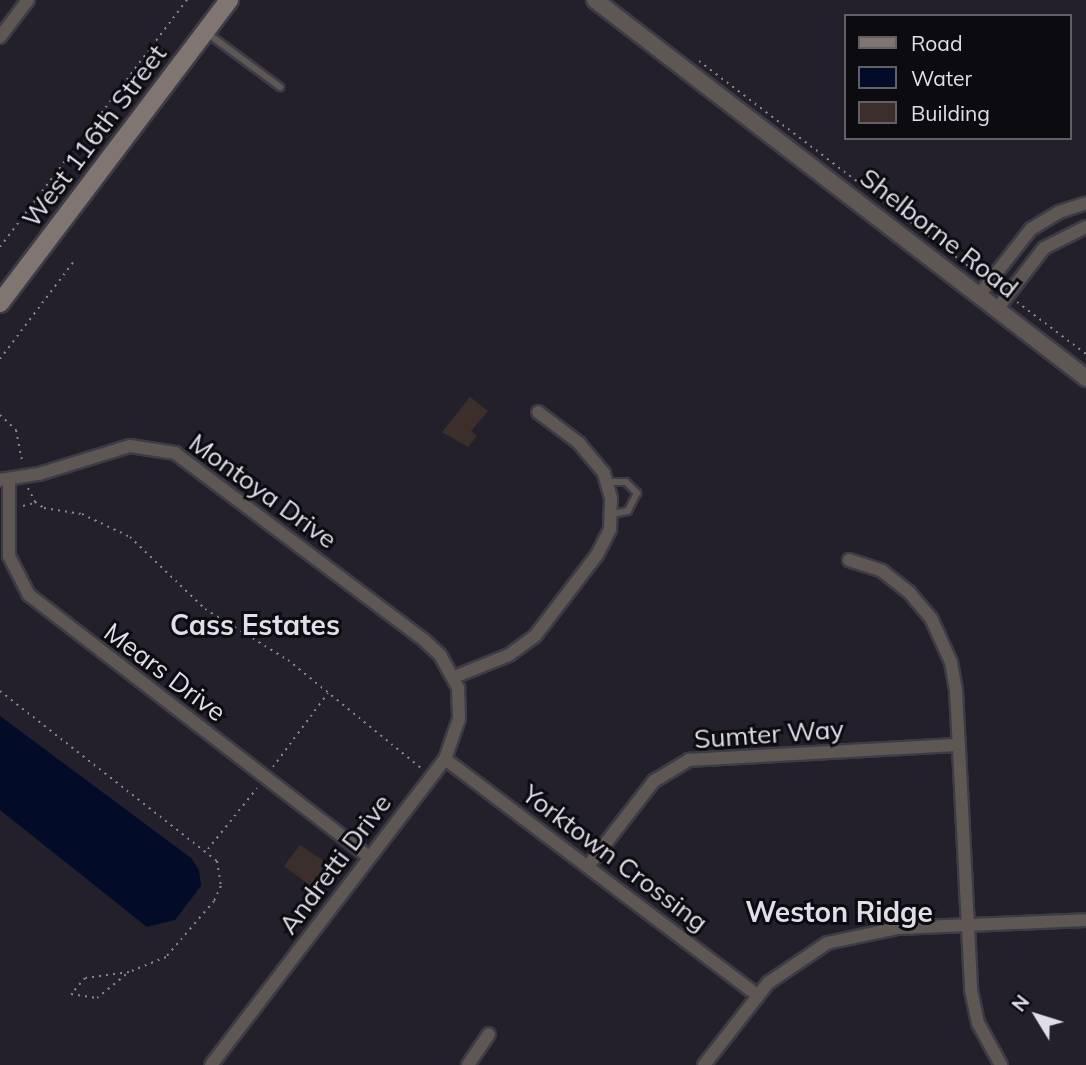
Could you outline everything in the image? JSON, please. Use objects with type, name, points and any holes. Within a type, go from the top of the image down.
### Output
[{"type":"main road","name":"West 116th Street","points":[[0,303],[229,0]]},
{"type":"street","points":[[0,37],[28,0]]},
{"type":"street","name":"Shelborne Road","points":[[595,0],[984,288],[997,309],[1086,378]]},
{"type":"street","points":[[984,288],[1031,229],[1059,212],[1086,203]]},
{"type":"street","points":[[997,309],[1044,248],[1086,226]]},
{"type":"street","points":[[454,677],[509,655],[535,636],[597,555],[612,514],[608,482],[587,452],[538,412]]},
{"type":"street","name":"Montoya Drive","points":[[3,478],[25,477],[130,446],[175,453],[424,640],[454,677]]},
{"type":"street","name":"Mears Drive","points":[[3,478],[9,556],[29,595],[369,857]]},
{"type":"street","points":[[849,560],[891,577],[931,618],[954,676],[973,1005],[983,1037],[1001,1065]]},
{"type":"street","name":"Andretti Drive","points":[[211,1065],[445,759],[459,719],[454,677]]},
{"type":"street","name":"Sumter Way","points":[[588,866],[654,781],[689,760],[959,745]]},
{"type":"street","name":"Yorktown Crossing","points":[[445,759],[757,995]]},
{"type":"street","points":[[705,1065],[757,995],[789,966],[836,940],[880,930],[1086,920]]},
{"type":"street","points":[[468,1065],[489,1034]]},
{"type":"lane","points":[[205,32],[279,87]]},
{"type":"lane","points":[[608,482],[631,484],[637,493],[628,511],[612,514]]},
{"type":"path","points":[[0,247],[187,0]]},
{"type":"path","points":[[696,59],[984,288]]},
{"type":"path","points":[[0,359],[74,261]]},
{"type":"path","points":[[1007,295],[1086,354]]},
{"type":"path","points":[[0,415],[16,430],[25,477],[35,502],[82,514],[121,531],[205,609],[288,660],[431,775]]},
{"type":"path","points":[[0,691],[217,861],[220,890],[202,918],[162,960],[128,972],[85,978],[71,994],[97,998],[128,972]]},
{"type":"water","points":[[0,716],[191,858],[199,870],[201,886],[175,920],[147,927],[0,810]]},
{"type":"building","points":[[470,397],[488,411],[471,431],[477,436],[468,447],[442,432]]},
{"type":"building","points":[[300,845],[330,865],[312,887],[284,866]]},
{"type":"district","name":"Cass Estates","points":[[255,625]]},
{"type":"district","name":"Weston Ridge","points":[[839,912]]}]
